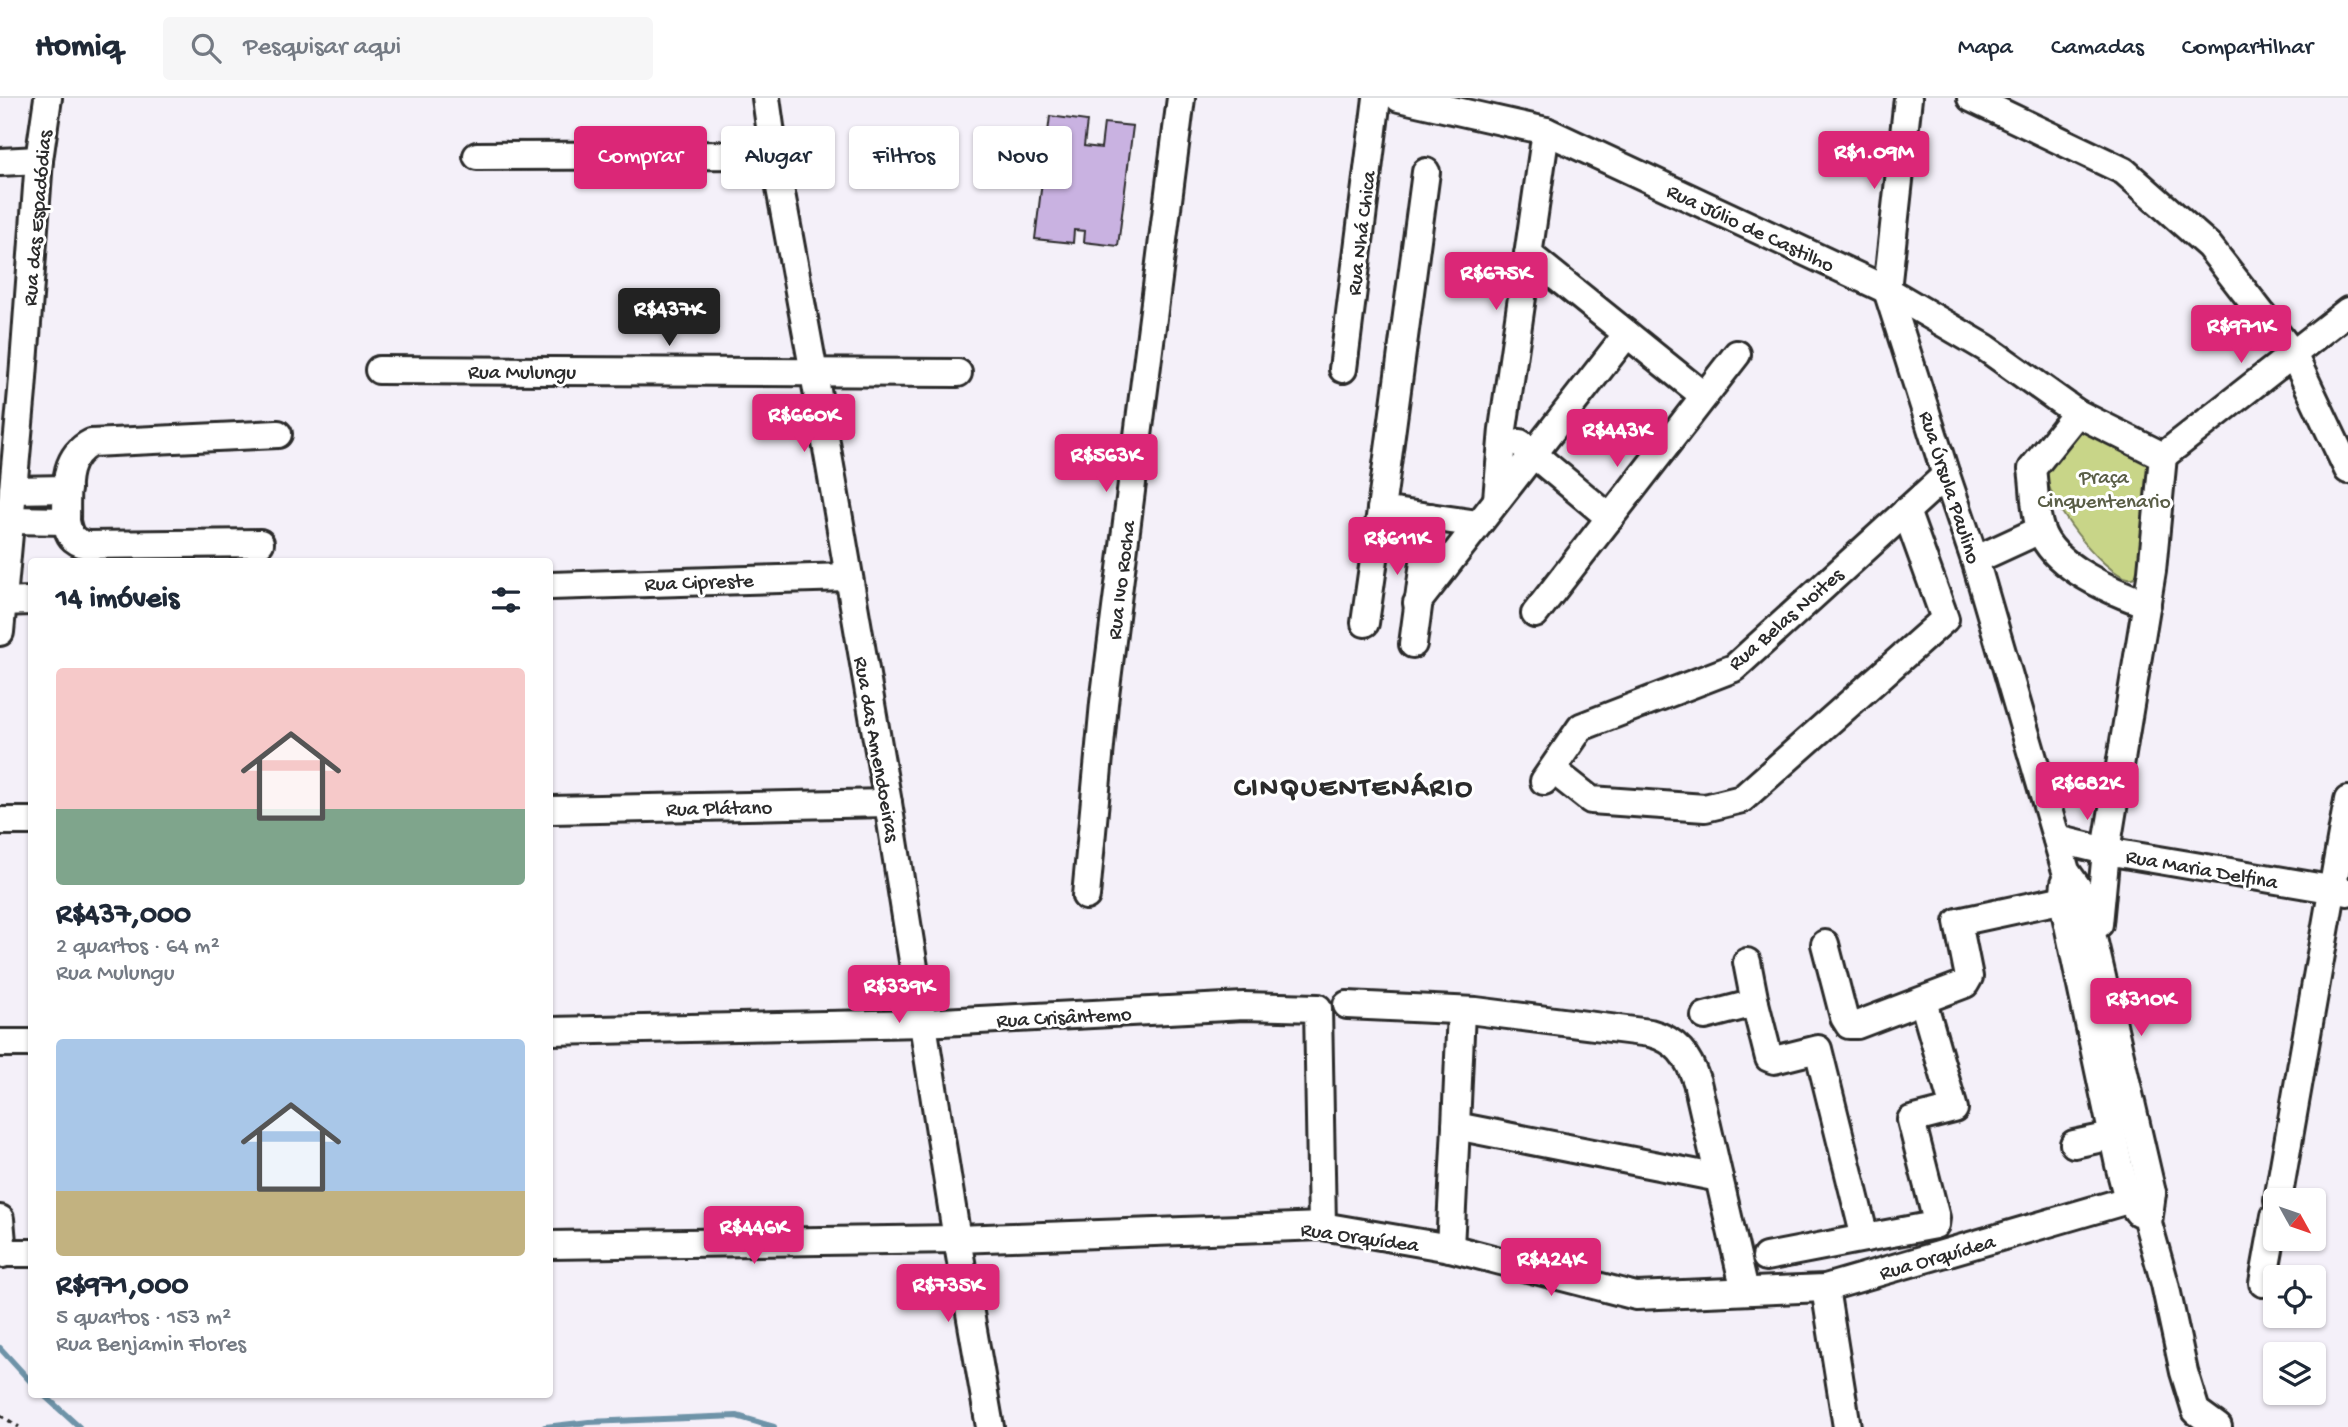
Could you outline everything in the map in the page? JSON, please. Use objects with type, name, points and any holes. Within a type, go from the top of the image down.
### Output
[{"type":"street","name":"Rua das Espadódias","points":[[0,632],[13,490],[11,391],[48,98]]},
{"type":"street","name":"Rua das Amendoeiras","points":[[766,98],[770,126]]},
{"type":"street","name":"Rua Ivo Rocha","points":[[1086,896],[1104,703],[1181,98]]},
{"type":"street","name":"Rua Nhá Chica","points":[[1343,369],[1377,98]]},
{"type":"street","name":"Rua Júlio de Castilho","points":[[1399,98],[1546,131],[1887,290],[1986,348],[2077,413],[2163,456]]},
{"type":"street","name":"Rua Úrsula Paulino","points":[[1908,98],[1887,290],[1975,560],[2066,871],[2073,898],[2112,1136],[2140,1196]]},
{"type":"street","points":[[1971,98],[2124,171],[2209,246],[2293,354],[2348,470]]},
{"type":"street","points":[[1497,499],[1503,429],[1546,131]]},
{"type":"street","points":[[477,156],[721,155]]},
{"type":"street","points":[[0,162],[39,160]]},
{"type":"street","points":[[1365,623],[1426,172]]},
{"type":"street","name":"Rua das Amendoeiras","points":[[780,189],[888,803],[987,1414]]},
{"type":"street","points":[[1528,254],[1704,396]]},
{"type":"street","points":[[2099,961],[2099,906],[2147,604],[2163,456],[2348,310]]},
{"type":"street","points":[[1417,603],[1627,334]]},
{"type":"street","points":[[1535,614],[1737,354]]},
{"type":"street","name":"Rua Mulungu","points":[[379,370],[958,373]]},
{"type":"street","points":[[2077,413],[2032,469],[2040,530],[2061,560],[2115,592],[2147,604]]},
{"type":"street","points":[[1503,429],[1610,518]]},
{"type":"street","points":[[260,543],[87,545],[76,542],[69,535],[66,521],[70,463],[79,449],[92,443],[278,434]]},
{"type":"street","name":"Rua Belas Noites","points":[[1906,511],[1945,620],[1742,799],[1705,808],[1591,800],[1548,775],[1581,727],[1734,668],[1906,511],[1946,475]]},
{"type":"street","points":[[13,490],[67,489]]},
{"type":"street","points":[[1381,510],[1478,524]]},
{"type":"street","points":[[1413,644],[1430,517]]},
{"type":"street","points":[[10,520],[66,521]]},
{"type":"street","points":[[1975,560],[2040,530]]},
{"type":"street","name":"Rua Cipreste","points":[[553,586],[848,577]]},
{"type":"street","points":[[1,602],[28,601]]},
{"type":"street","points":[[2280,1188],[2340,891],[2348,800]]},
{"type":"street","name":"Rua Plátano","points":[[553,810],[888,803]]},
{"type":"street","points":[[0,821],[28,821]]},
{"type":"street","name":"Rua Maria Delfina","points":[[2057,839],[2106,851],[2340,891]]},
{"type":"street","points":[[1849,1025],[1857,1025],[1962,986],[1969,977],[1958,922],[2073,898]]},
{"type":"street","name":"Rua Úrsula Paulino","points":[[2073,898],[2099,961],[2140,1196],[2165,1284],[2184,1372],[2196,1411],[2218,1427]]},
{"type":"street","points":[[1825,944],[1843,1017],[1849,1025]]},
{"type":"street","points":[[1747,962],[1769,1058],[1774,1060],[1836,1042],[1849,1025]]},
{"type":"street","points":[[1766,1257],[1932,1227],[1936,1222],[1911,1121],[1954,1109],[1923,1000]]},
{"type":"street","points":[[1705,1017],[1755,1003]]},
{"type":"street","points":[[1347,1005],[1461,1011],[1650,1033],[1670,1040],[1686,1055],[1692,1069],[1745,1291]]},
{"type":"street","name":"Rua Crisântemo","points":[[553,1031],[923,1023],[1244,1006],[1318,1008],[1322,1226]]},
{"type":"street","points":[[1450,1248],[1461,1011]]},
{"type":"street","points":[[0,1044],[28,1043]]},
{"type":"street","points":[[1818,1049],[1865,1238]]},
{"type":"street","points":[[1456,1126],[1719,1178]]},
{"type":"street","points":[[2074,1144],[2112,1136]]},
{"type":"street","name":"Rua Orquídea","points":[[553,1245],[957,1239],[1322,1226],[1450,1248],[1636,1296],[1825,1288],[2140,1196]]},
{"type":"street","points":[[0,1219],[2,1253],[28,1253]]},
{"type":"street","points":[[1825,1288],[1847,1427]]},
{"type":"path","points":[[0,1415],[19,1427]]},
{"type":"green space","name":"Praça Cinquentenario","points":[[2079,426],[2138,452],[2153,481],[2141,571],[2134,578],[2117,573],[2091,550],[2065,517],[2049,486],[2047,475],[2051,461]]},
{"type":"building","points":[[1050,116],[1087,121],[1084,146],[1101,148],[1104,123],[1133,126],[1118,246],[1084,242],[1085,231],[1074,230],[1073,243],[1035,239],[1041,189],[1072,189],[1072,126],[1049,126]]},
{"type":"waterway","points":[[0,1348],[28,1379]]},
{"type":"waterway","points":[[47,1398],[79,1427]]},
{"type":"waterway","points":[[545,1427],[589,1422],[737,1416],[774,1427]]},
{"type":"district","name":"CINQUENTENÁRIO","points":[[1354,785]]}]
